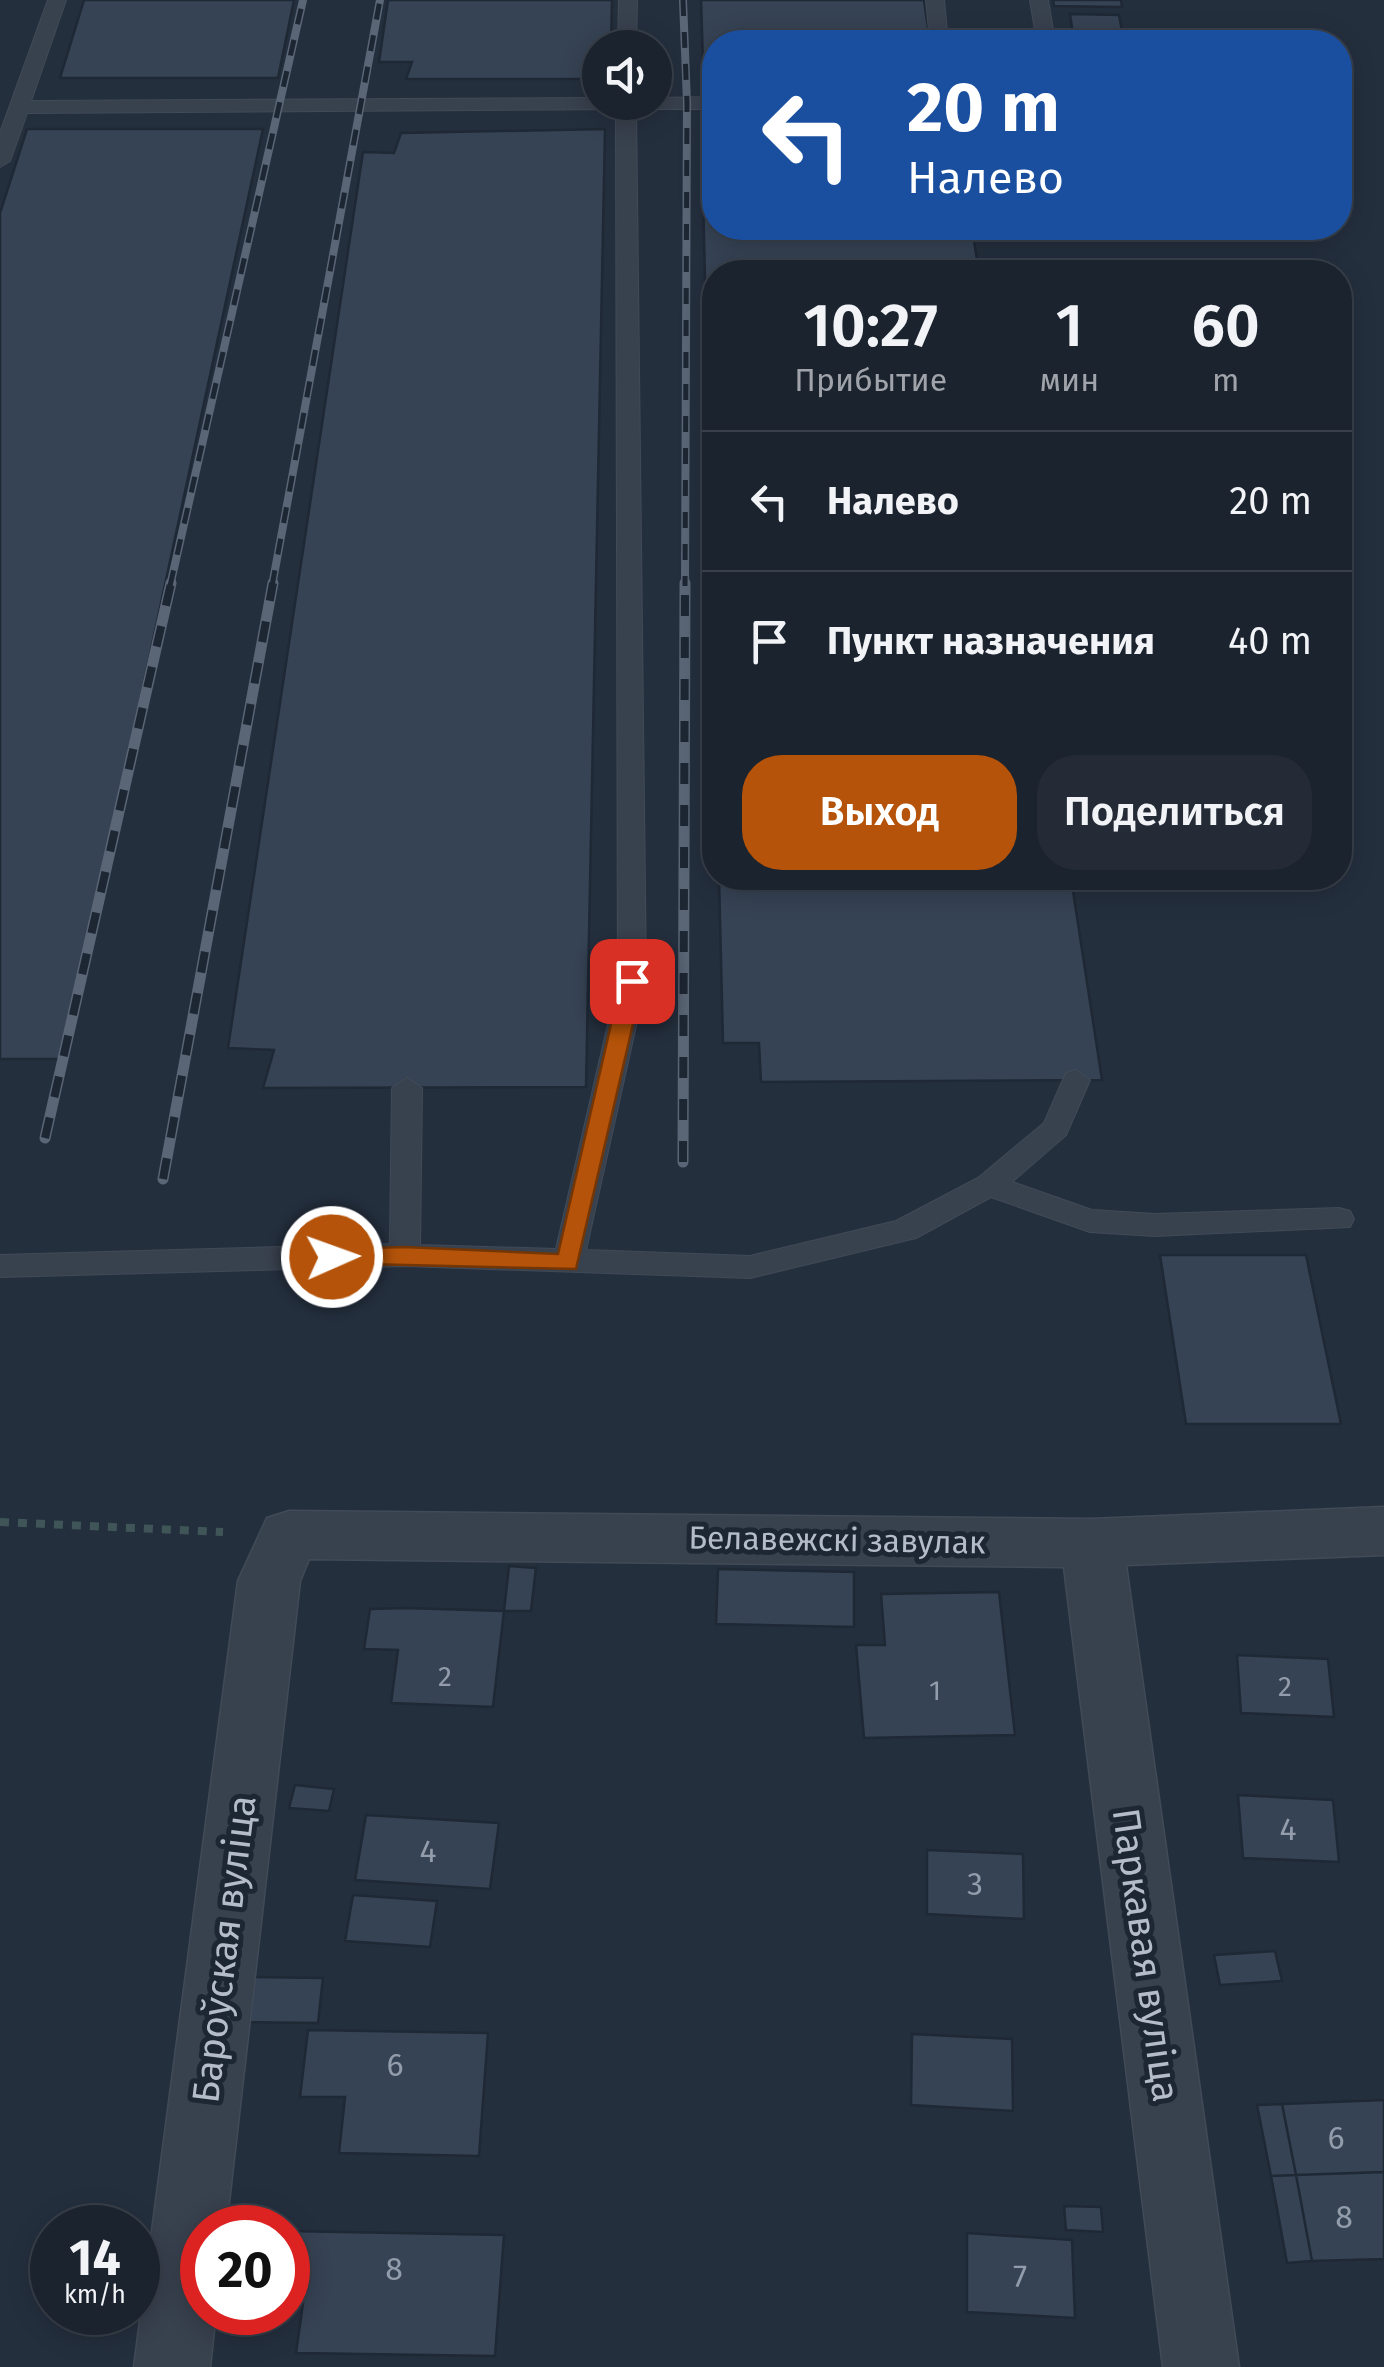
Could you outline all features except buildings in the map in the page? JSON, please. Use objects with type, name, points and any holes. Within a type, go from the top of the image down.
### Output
[{"type":"street","name":"Белавежскі завулак","points":[[289,1535],[1092,1543],[1384,1531]]},
{"type":"street","name":"Бароўская вуліца","points":[[172,2367],[270,1581],[289,1535]]},
{"type":"street","name":"Паркавая вуліца","points":[[1092,1543],[1201,2367]]},
{"type":"lane","points":[[0,162],[57,0]]},
{"type":"lane","points":[[627,30],[628,0]]},
{"type":"lane","points":[[935,0],[938,30]]},
{"type":"lane","points":[[1039,0],[1044,30]]},
{"type":"lane","points":[[672,103],[702,103]]},
{"type":"lane","points":[[19,106],[363,108],[582,104]]},
{"type":"lane","points":[[568,1263],[632,981],[626,120]]},
{"type":"lane","points":[[0,1266],[405,1255],[750,1267],[905,1230],[990,1185],[1056,1128],[1076,1080]]},
{"type":"lane","points":[[405,1255],[407,1088]]},
{"type":"lane","points":[[990,1185],[1090,1221],[1154,1225],[1338,1220]]},
{"type":"path","points":[[0,1522],[289,1535]]},
{"type":"railway","points":[[170,586],[303,0]]},
{"type":"railway","points":[[272,586],[380,0]]},
{"type":"railway","points":[[683,0],[687,103],[685,586]]},
{"type":"railway","points":[[45,1138],[171,583]]},
{"type":"railway","points":[[163,1179],[273,583]]},
{"type":"railway","points":[[683,1162],[685,583]]},
{"type":"route","points":[[332,1257],[405,1255],[568,1263],[632,981]]}]
